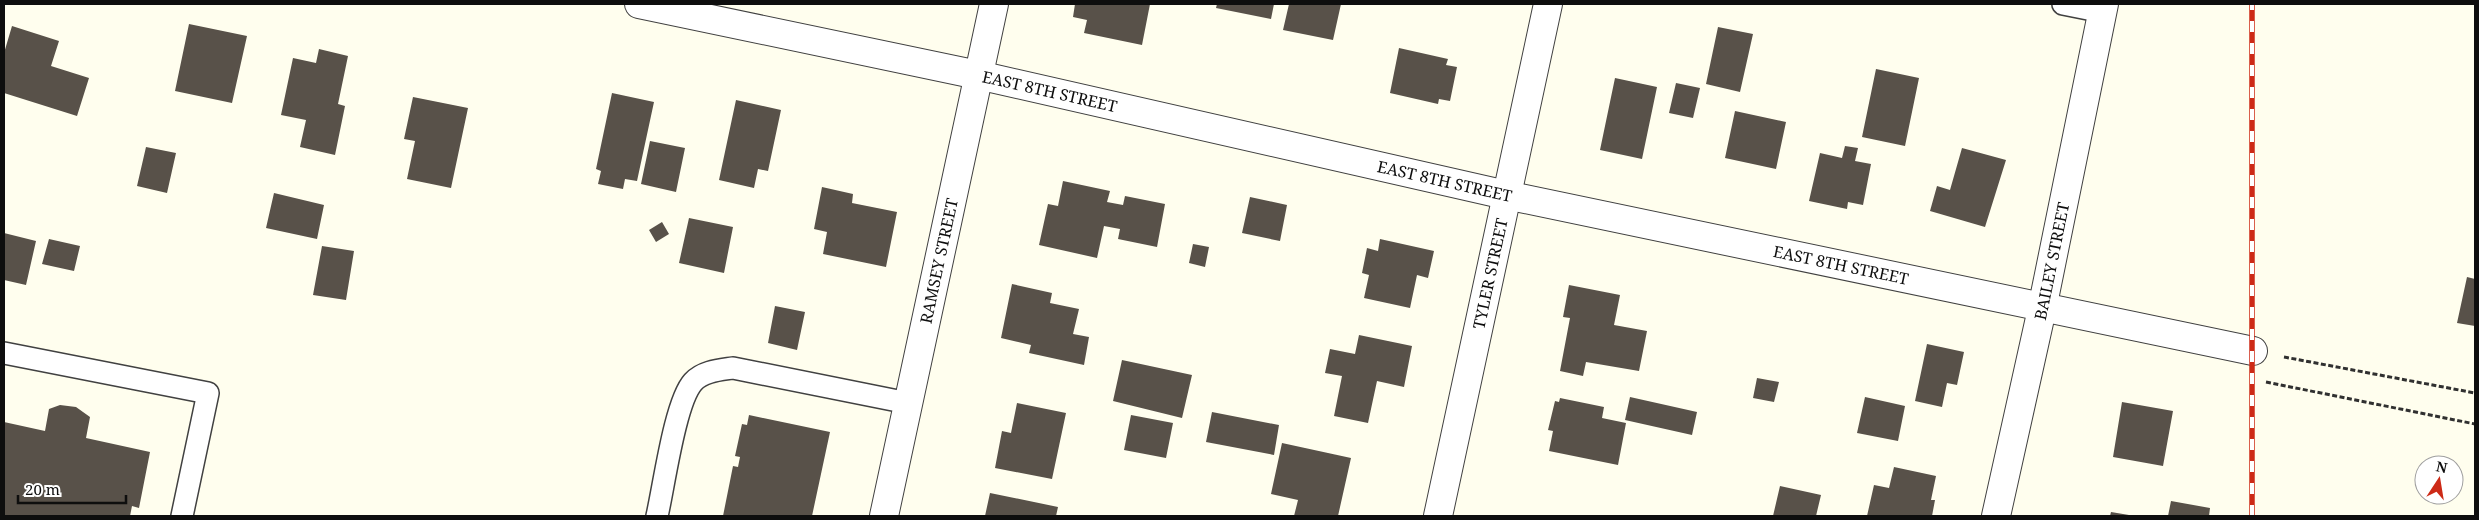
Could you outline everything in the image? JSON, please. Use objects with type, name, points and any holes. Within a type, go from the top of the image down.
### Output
[{"type":"street","name":"EAST 8TH STREET","points":[[639,4],[978,75],[1506,195],[2253,351]]},
{"type":"street","name":"RAMSEY STREET","points":[[884,516],[994,4]]},
{"type":"street","name":"TYLER STREET","points":[[1438,516],[1548,4]]},
{"type":"street","name":"BAILEY STREET","points":[[1996,516],[2042,308],[2103,8]]},
{"type":"lane","points":[[2063,4],[2103,8]]},
{"type":"lane","points":[[4,352],[208,393],[182,516]]},
{"type":"lane","points":[[657,516],[682,399],[694,381],[712,371],[733,368],[908,404]]},
{"type":"path","points":[[2253,351],[2475,393]]},
{"type":"building","points":[[1075,4],[1150,4],[1142,45],[1084,33],[1087,20],[1073,17]]},
{"type":"building","points":[[1217,4],[1274,4],[1271,19],[1216,8]]},
{"type":"building","points":[[1289,4],[1341,4],[1333,40],[1283,30]]},
{"type":"building","points":[[189,24],[247,36],[232,103],[175,91]]},
{"type":"building","points":[[12,26],[59,41],[51,66],[89,78],[77,116],[4,93],[4,53]]},
{"type":"building","points":[[1718,27],[1753,34],[1740,92],[1706,84]]},
{"type":"building","points":[[1399,48],[1448,59],[1446,65],[1457,67],[1450,101],[1439,99],[1438,104],[1390,93]]},
{"type":"building","points":[[319,49],[348,56],[338,104],[345,106],[335,155],[300,147],[306,120],[281,115],[293,58],[316,63]]},
{"type":"building","points":[[1876,69],[1919,78],[1905,146],[1862,137]]},
{"type":"building","points":[[1615,78],[1657,87],[1642,159],[1600,150]]},
{"type":"building","points":[[1676,83],[1700,88],[1693,118],[1669,113]]},
{"type":"building","points":[[612,93],[654,102],[637,181],[625,179],[623,189],[598,184],[601,171],[596,169]]},
{"type":"building","points":[[413,97],[468,108],[451,188],[407,179],[415,141],[404,139]]},
{"type":"building","points":[[736,100],[781,110],[768,171],[758,169],[754,188],[719,180]]},
{"type":"building","points":[[1735,111],[1786,122],[1776,169],[1725,158]]},
{"type":"building","points":[[650,141],[685,148],[676,192],[641,184]]},
{"type":"building","points":[[1845,146],[1858,148],[1855,161],[1871,164],[1863,205],[1848,202],[1847,209],[1809,201],[1820,153],[1842,158]]},
{"type":"building","points":[[146,147],[176,153],[167,193],[137,186]]},
{"type":"building","points":[[1962,148],[2006,160],[1985,227],[1930,211],[1937,186],[1950,190]]},
{"type":"building","points":[[1063,181],[1110,191],[1107,202],[1123,205],[1125,196],[1165,204],[1157,247],[1118,239],[1120,229],[1104,226],[1097,258],[1039,245],[1048,204],[1058,206]]},
{"type":"building","points":[[822,187],[853,194],[852,203],[897,212],[886,267],[823,254],[827,232],[814,229]]},
{"type":"building","points":[[274,193],[324,205],[317,239],[266,228]]},
{"type":"building","points":[[1250,197],[1287,205],[1280,241],[1242,233]]},
{"type":"building","points":[[689,218],[733,227],[724,273],[679,263]]},
{"type":"building","points":[[662,222],[669,234],[656,242],[649,230]]},
{"type":"building","points":[[4,233],[36,241],[26,285],[4,280]]},
{"type":"building","points":[[49,239],[80,246],[74,271],[42,264]]},
{"type":"building","points":[[1380,239],[1434,251],[1428,278],[1417,275],[1410,308],[1364,298],[1369,275],[1362,273],[1367,248],[1378,251]]},
{"type":"building","points":[[1193,244],[1209,247],[1205,267],[1189,263]]},
{"type":"building","points":[[322,246],[354,251],[346,300],[313,295]]},
{"type":"building","points":[[2467,277],[2475,279],[2475,326],[2457,323]]},
{"type":"building","points":[[1012,284],[1052,293],[1050,303],[1079,309],[1073,334],[1089,337],[1084,365],[1029,353],[1031,345],[1001,338]]},
{"type":"building","points":[[1569,285],[1620,295],[1614,325],[1647,331],[1639,371],[1586,362],[1583,376],[1560,371],[1570,318],[1563,317]]},
{"type":"building","points":[[775,306],[805,312],[797,350],[768,343]]},
{"type":"building","points":[[1359,335],[1412,346],[1404,387],[1377,381],[1368,423],[1334,416],[1342,376],[1325,373],[1330,349],[1355,354]]},
{"type":"building","points":[[1927,344],[1964,352],[1957,385],[1947,383],[1942,407],[1915,401]]},
{"type":"building","points":[[1122,360],[1192,375],[1182,418],[1113,401]]},
{"type":"building","points":[[1757,378],[1779,382],[1774,402],[1753,398]]},
{"type":"building","points":[[1630,397],[1697,412],[1692,435],[1625,420]]},
{"type":"building","points":[[1865,397],[1905,406],[1898,441],[1857,433]]},
{"type":"building","points":[[1560,398],[1604,407],[1602,418],[1626,423],[1618,465],[1549,451],[1553,431],[1548,430],[1555,401],[1559,402]]},
{"type":"building","points":[[2122,402],[2173,411],[2163,466],[2113,457]]},
{"type":"building","points":[[1017,403],[1066,413],[1052,479],[995,468],[1002,431],[1011,433]]},
{"type":"building","points":[[60,405],[76,407],[90,417],[86,438],[150,452],[139,508],[132,506],[130,516],[4,516],[4,422],[45,431],[49,409]]},
{"type":"building","points":[[1212,412],[1279,425],[1274,455],[1206,442]]},
{"type":"building","points":[[749,415],[830,432],[812,516],[723,516],[733,466],[738,467],[740,457],[735,456],[742,424],[747,425]]},
{"type":"building","points":[[1131,415],[1173,423],[1166,458],[1124,450]]},
{"type":"building","points":[[1282,443],[1351,458],[1338,516],[1294,516],[1298,500],[1271,494]]},
{"type":"building","points":[[1894,467],[1936,476],[1931,500],[1935,500],[1932,516],[1867,516],[1874,485],[1889,488]]},
{"type":"building","points":[[1780,486],[1821,495],[1816,516],[1773,516]]},
{"type":"building","points":[[990,493],[1058,507],[1056,516],[985,516]]},
{"type":"building","points":[[2171,501],[2210,508],[2209,516],[2168,516]]},
{"type":"building","points":[[2111,512],[2129,515],[2129,516],[2110,516]]},
{"type":"railway","points":[[2252,4],[2252,516]]}]
